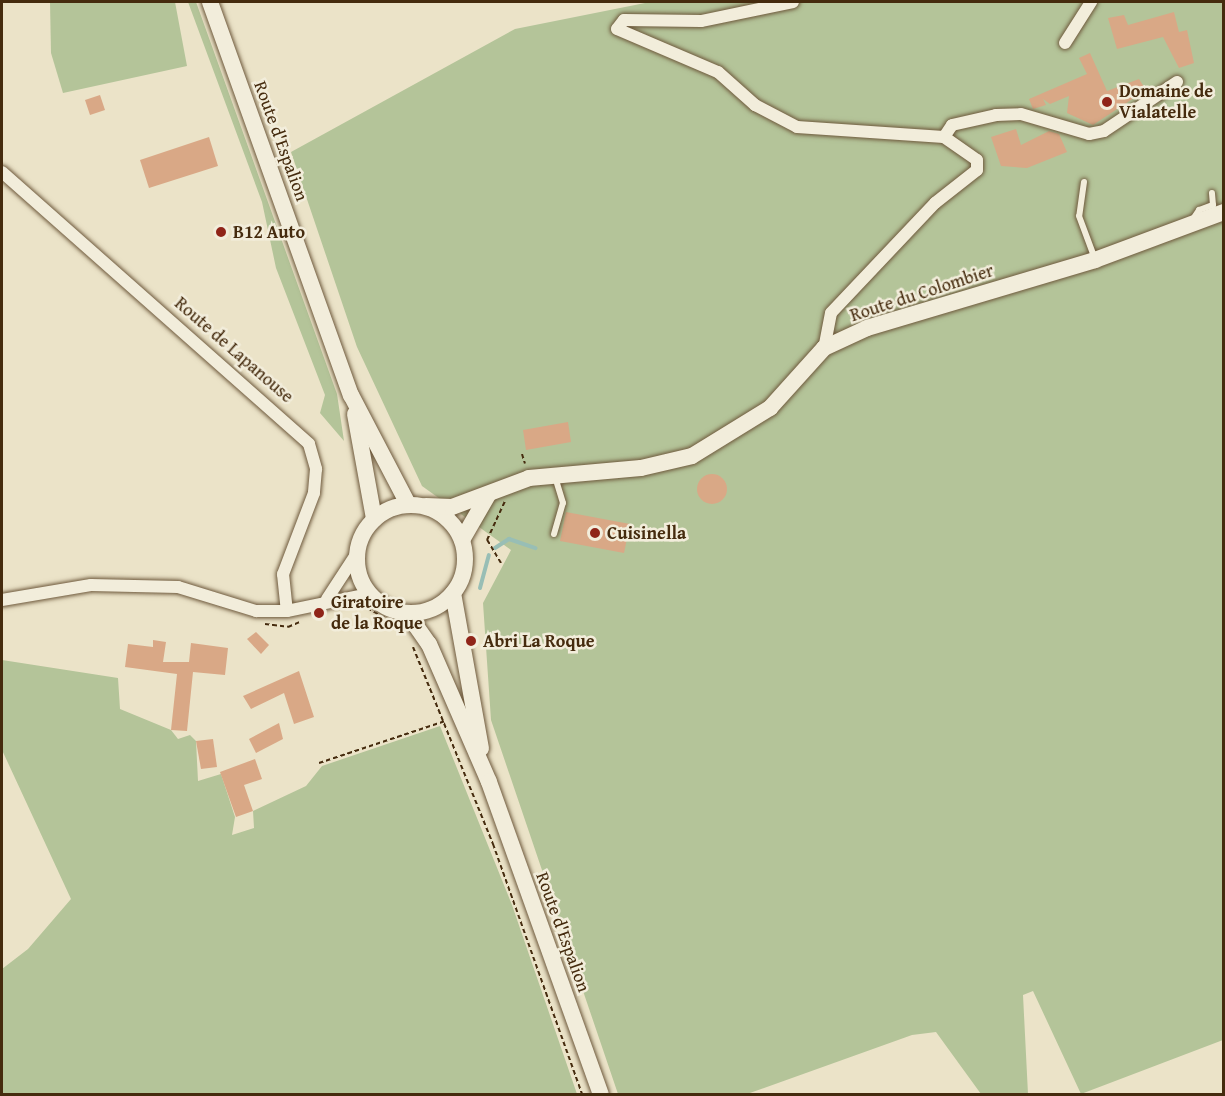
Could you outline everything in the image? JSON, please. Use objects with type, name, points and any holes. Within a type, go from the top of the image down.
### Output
[{"type":"main road","name":"Route d'Espalion","points":[[210,2],[351,395],[408,504]]},
{"type":"main road","name":"Route du Colombier","points":[[426,506],[452,507],[488,495],[511,484],[555,476],[641,468],[692,456],[770,408],[824,348],[945,302],[1095,260],[1224,212]]},
{"type":"main road","name":"Route d'Espalion","points":[[351,395],[374,519]]},
{"type":"main road","points":[[462,540],[488,495]]},
{"type":"main road","points":[[408,504],[426,506],[444,515],[462,540],[465,568],[453,594],[406,621],[386,607],[364,600],[357,553],[374,519],[408,504]]},
{"type":"main road","name":"Route d'Espalion","points":[[453,594],[489,782],[601,1095]]},
{"type":"main road","name":"Route d'Espalion","points":[[406,621],[429,644],[451,718],[489,782]]},
{"type":"street","points":[[793,2],[701,21],[624,20],[617,29],[718,72],[755,105],[797,127],[944,137],[955,147],[968,149],[977,160],[977,170],[935,203],[831,313],[824,348]]},
{"type":"street","points":[[1065,43],[1091,2]]},
{"type":"street","points":[[944,137],[952,125],[996,115],[1021,114],[1089,134],[1104,131],[1177,82]]},
{"type":"street","name":"Route de Lapanouse","points":[[2,172],[309,444],[316,470],[314,493],[283,574],[287,611]]},
{"type":"street","points":[[327,599],[357,553]]},
{"type":"street","points":[[2,600],[91,585],[178,587],[256,611],[287,611],[327,599],[364,600]]},
{"type":"lane","points":[[1084,182],[1078,216],[1095,260]]},
{"type":"lane","points":[[1190,225],[1199,210],[1213,205],[1212,193]]},
{"type":"lane","points":[[554,534],[563,504],[555,476]]},
{"type":"path","points":[[501,563],[487,540],[511,484]]},
{"type":"path","points":[[364,600],[406,621]]},
{"type":"path","points":[[255,622],[283,627],[307,618]]},
{"type":"path","points":[[410,640],[451,718],[582,1095]]},
{"type":"path","points":[[320,763],[451,718]]},
{"type":"green space","points":[[50,2],[175,2],[187,66],[63,93],[51,53]]},
{"type":"green space","points":[[188,2],[196,2],[337,394],[344,441],[320,413],[325,395],[276,268],[262,202]]},
{"type":"green space","points":[[650,2],[1223,2],[1223,1040],[1081,1094],[1033,991],[1023,995],[1028,1094],[981,1094],[936,1032],[912,1035],[747,1094],[618,1094],[491,720],[483,603],[511,550],[422,486],[357,347],[291,152],[515,29]]},
{"type":"green space","points":[[2,660],[118,678],[120,709],[171,730],[178,739],[190,735],[196,741],[198,781],[221,774],[235,817],[232,835],[254,828],[253,811],[306,786],[322,766],[440,726],[512,905],[577,1094],[2,1094],[2,969],[28,949],[71,899],[2,750]]},
{"type":"building","points":[[1174,12],[1179,32],[1187,30],[1194,63],[1179,68],[1163,37],[1117,49],[1108,18],[1124,15],[1128,25]]},
{"type":"building","points":[[1090,53],[1107,91],[1139,79],[1146,90],[1093,125],[1067,113],[1069,96],[1050,104],[1043,99],[1046,105],[1033,109],[1029,99],[1087,74],[1079,58]]},
{"type":"building","points":[[100,95],[105,110],[90,115],[85,100]]},
{"type":"building","points":[[1016,129],[1021,145],[1049,131],[1059,134],[1067,152],[1027,168],[1001,166],[991,137]]},
{"type":"building","points":[[209,137],[218,166],[149,188],[140,160]]},
{"type":"building","points":[[568,422],[571,442],[526,450],[523,430]]},
{"type":"building","points":[[712,474],[722,479],[727,489],[722,499],[712,504],[702,499],[697,489],[702,479]]},
{"type":"building","name":"Cuisinella","points":[[566,512],[630,524],[624,553],[560,541]]},
{"type":"building","points":[[256,632],[269,645],[261,654],[247,639]]},
{"type":"building","points":[[153,640],[166,642],[163,662],[189,662],[191,643],[228,648],[225,675],[193,672],[187,731],[171,730],[177,674],[125,667],[128,644],[153,647]]},
{"type":"building","points":[[299,671],[314,717],[294,724],[284,693],[251,709],[243,696]]},
{"type":"building","points":[[279,723],[283,739],[256,753],[249,739]]},
{"type":"building","points":[[213,739],[217,767],[201,769],[196,741]]},
{"type":"building","points":[[255,759],[262,779],[244,785],[253,811],[236,817],[220,772]]},
{"type":"waterway","points":[[495,548],[509,539],[535,548]]},
{"type":"waterway","points":[[480,588],[489,555]]},
{"type":"place","name":"Domaine de Vialatelle","points":[[1107,102]]},
{"type":"place","name":"B12 Auto","points":[[221,232]]},
{"type":"place","name":"Cuisinella","points":[[595,533]]},
{"type":"place","name":"Giratoire de la Roque","points":[[319,613]]},
{"type":"place","name":"Abri La Roque","points":[[471,641]]}]
